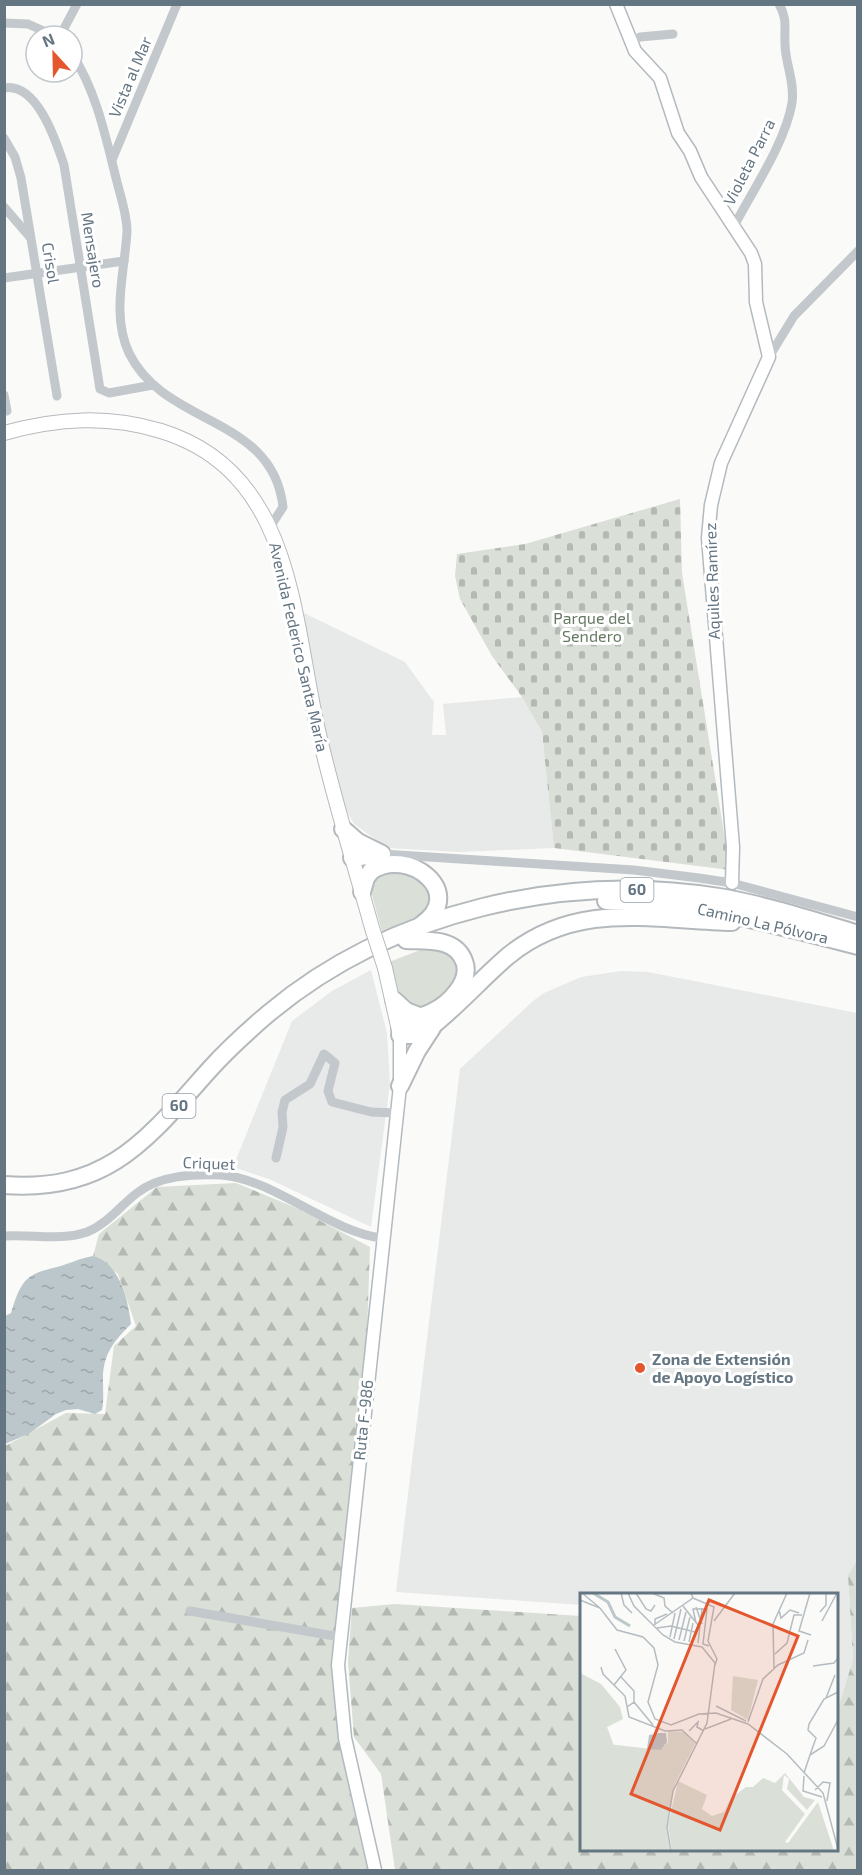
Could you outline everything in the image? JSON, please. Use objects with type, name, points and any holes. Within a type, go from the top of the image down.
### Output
[{"type":"highway","points":[[343,829],[365,846],[378,861]]},
{"type":"highway","points":[[352,858],[419,869],[435,885],[436,908],[426,922],[411,934]]},
{"type":"highway","points":[[362,892],[366,878],[378,861]]},
{"type":"highway","name":"Camino La Pólvora","points":[[4,1185],[28,1186],[61,1182],[95,1171],[118,1160],[150,1136],[212,1066],[269,1013],[300,989],[355,956],[463,912],[535,897],[636,890],[690,893],[744,902],[858,934]]},
{"type":"highway","name":"Camino La Pólvora","points":[[4,1193],[35,1194],[66,1189],[98,1179],[127,1164],[167,1132],[227,1063],[284,1012],[353,965],[411,934],[504,912],[589,902],[677,905],[770,922],[858,946]]},
{"type":"highway","points":[[400,1032],[422,1033],[509,956],[533,940],[572,923],[624,915],[698,921],[770,922]]},
{"type":"highway","points":[[400,1032],[419,1017],[436,1010],[450,998],[463,983],[466,968],[460,953],[447,944],[411,934]]},
{"type":"highway","points":[[394,1000],[406,1011],[419,1017]]},
{"type":"highway","points":[[400,1086],[417,1051],[436,1022]]},
{"type":"main road","name":"Avenida Federico Santa María","points":[[4,433],[49,422],[102,420],[143,426],[184,438],[204,448],[238,477],[260,506],[286,573],[316,722],[343,829],[385,968]]},
{"type":"main road","name":"Ruta F-986","points":[[385,968],[400,1032]]},
{"type":"street","points":[[66,24],[77,4]]},
{"type":"street","name":"Vista al Mar","points":[[112,160],[177,4]]},
{"type":"street","points":[[616,4],[638,56],[657,74],[678,133],[753,258],[756,302],[769,357]]},
{"type":"street","name":"Violeta Parra","points":[[733,228],[778,144],[792,102],[790,64],[784,45],[786,16],[780,4]]},
{"type":"street","points":[[4,23],[28,24]]},
{"type":"street","points":[[632,41],[640,37],[673,34]]},
{"type":"street","points":[[84,78],[96,103],[126,217],[119,310],[124,338],[136,364],[153,385],[168,397],[249,442],[268,462],[283,507],[270,527]]},
{"type":"street","name":"Mensajero","points":[[4,88],[16,87],[25,92],[45,118],[64,165],[100,389],[109,393],[153,385]]},
{"type":"street","name":"Crisol","points":[[4,138],[18,168],[32,239],[57,396]]},
{"type":"street","points":[[4,207],[32,239]]},
{"type":"street","points":[[769,357],[794,316],[858,251]]},
{"type":"street","points":[[4,278],[124,261]]},
{"type":"street","name":"Aquiles Ramírez","points":[[732,883],[733,847],[715,643],[709,521],[721,463],[769,357]]},
{"type":"street","points":[[4,395],[7,411]]},
{"type":"street","points":[[378,861],[634,870],[732,883],[858,917]]},
{"type":"street","name":"Ruta F-986","points":[[375,1870],[340,1710],[340,1636],[400,1086],[400,1032]]},
{"type":"street","points":[[276,1158],[283,1127],[282,1112],[285,1100],[310,1084],[324,1054],[335,1063],[328,1091],[332,1102],[371,1112],[397,1113]]},
{"type":"street","name":"Criquet","points":[[4,1236],[69,1236],[84,1233],[103,1223],[137,1192],[153,1184],[177,1176],[219,1175],[245,1180],[333,1221],[382,1238]]},
{"type":"street","points":[[190,1611],[340,1636]]},
{"type":"shaded area","points":[[304,613],[405,662],[434,702],[432,735],[446,735],[443,704],[522,697],[542,732],[554,848],[459,852],[388,848],[354,824],[341,800],[333,759],[324,736],[302,623]]},
{"type":"shaded area","points":[[371,970],[387,1033],[390,1084],[371,1227],[269,1179],[233,1167],[292,1021],[332,991]]},
{"type":"shaded area","name":"Zona de Extensión de Apoyo Logístico","points":[[621,971],[648,972],[857,1013],[858,1561],[848,1575],[853,1660],[838,1708],[838,1593],[580,1593],[580,1605],[396,1592],[460,1069],[533,1001],[544,993],[581,977]]},
{"type":"green space","name":"Parque del Sendero","points":[[680,499],[682,573],[730,870],[554,848],[542,732],[522,697],[492,656],[460,599],[455,576],[457,554],[525,544]]},
{"type":"green space","points":[[387,871],[408,874],[419,879],[426,888],[429,899],[425,909],[417,917],[382,932],[370,888],[372,881]]},
{"type":"green space","points":[[423,949],[444,951],[455,957],[459,977],[437,1003],[422,1010],[400,1001],[389,962]]},
{"type":"green space","points":[[236,1183],[294,1207],[370,1247],[366,1363],[334,1645],[336,1703],[344,1759],[368,1870],[5,1870],[5,1446],[66,1413],[105,1414],[114,1346],[136,1326],[118,1274],[93,1256],[99,1234],[157,1187]]},
{"type":"green space","points":[[857,1561],[857,1870],[395,1870],[381,1774],[354,1737],[348,1662],[352,1608],[395,1604],[580,1616],[580,1851],[838,1851],[838,1708],[853,1660],[848,1575]]},
{"type":"water","points":[[93,1256],[110,1266],[116,1274],[128,1304],[131,1324],[119,1336],[107,1356],[103,1372],[102,1410],[95,1414],[78,1409],[66,1410],[56,1414],[30,1433],[5,1444],[5,1316],[11,1313],[18,1293],[31,1276]]},
{"type":"place","name":"Zona de Extensión de Apoyo Logístico","points":[[640,1368]]}]
